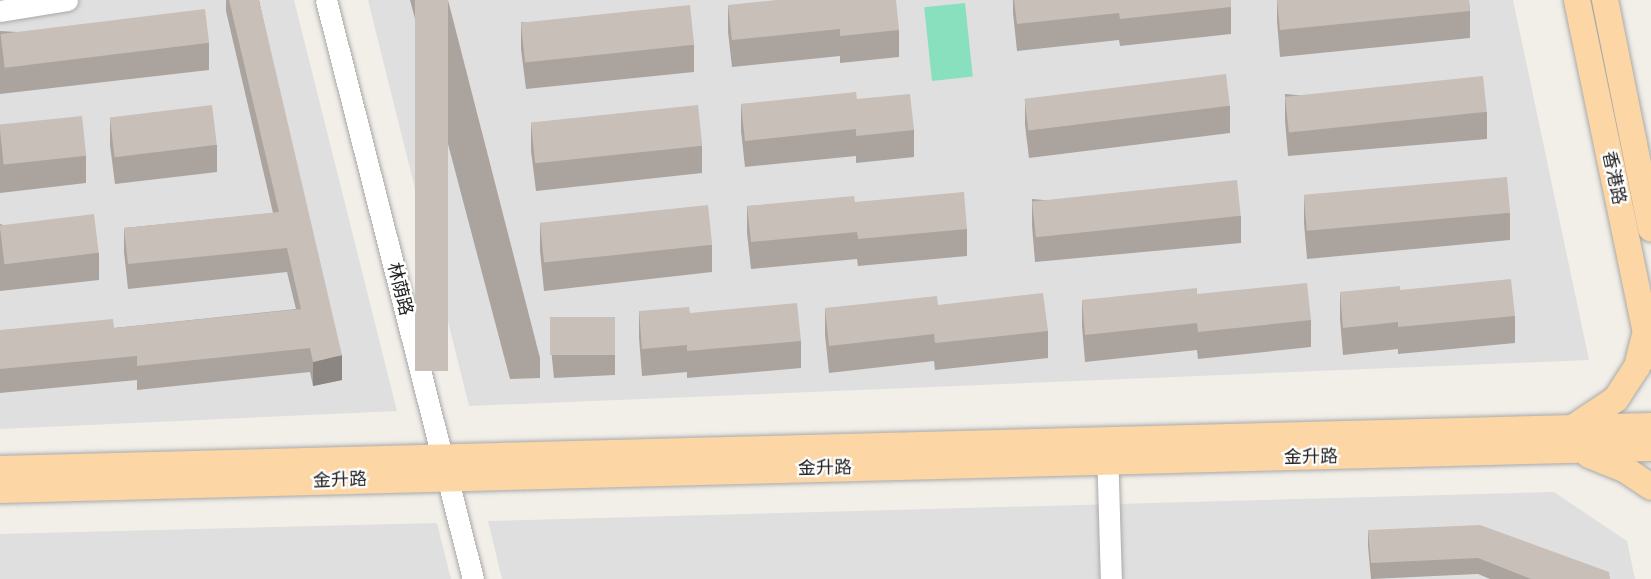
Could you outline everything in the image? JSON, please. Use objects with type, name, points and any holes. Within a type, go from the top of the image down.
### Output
[{"type":"main road","name":"香港路","points":[[1577,0],[1651,356]]},
{"type":"main road","name":"香港路","points":[[1605,0],[1651,228]]},
{"type":"main road","points":[[1646,329],[1637,367],[1616,399],[1570,441],[1651,487]]},
{"type":"main road","name":"金升路","points":[[1570,441],[1651,426]]},
{"type":"main road","name":"金升路","points":[[0,469],[446,467],[1570,441],[1651,447]]},
{"type":"main road","name":"金升路","points":[[0,490],[446,467]]},
{"type":"street","points":[[0,11],[67,0]]},
{"type":"street","name":"林荫路","points":[[326,0],[473,579]]},
{"type":"street","points":[[1107,451],[1111,579]]},
{"type":"shaded area","points":[[0,0],[294,0],[397,411],[0,429]]},
{"type":"shaded area","points":[[368,0],[1513,0],[1589,360],[469,406]]},
{"type":"shaded area","points":[[1554,492],[1627,541],[1635,579],[502,579],[488,521]]},
{"type":"shaded area","points":[[437,523],[451,579],[0,579],[0,534]]},
{"type":"green space","points":[[965,3],[973,77],[932,81],[924,7]]},
{"type":"building","points":[[229,0],[259,0],[342,355],[313,362],[310,348],[137,366],[137,356],[0,369],[0,330],[113,319],[114,328],[301,309],[287,248],[128,264],[124,228],[279,212]]},
{"type":"building","points":[[415,0],[448,0],[448,371],[415,371]]},
{"type":"building","points":[[777,0],[896,0],[899,30],[840,36],[840,29],[732,40],[728,5]]},
{"type":"building","points":[[1014,0],[1231,0],[1231,7],[1120,19],[1119,13],[1017,24]]},
{"type":"building","points":[[1277,0],[1469,0],[1470,11],[1280,30]]},
{"type":"building","points":[[690,5],[694,45],[525,63],[521,23]]},
{"type":"building","points":[[205,9],[209,43],[5,68],[1,34]]},
{"type":"building","points":[[1226,74],[1230,106],[1028,131],[1025,99]]},
{"type":"building","points":[[1483,76],[1487,112],[1289,133],[1285,97]]},
{"type":"building","points":[[856,92],[857,99],[910,94],[914,130],[856,136],[856,129],[745,141],[741,104]]},
{"type":"building","points":[[212,105],[217,145],[115,157],[110,118]]},
{"type":"building","points":[[698,105],[702,146],[535,163],[531,123]]},
{"type":"building","points":[[82,116],[86,156],[4,164],[0,125]]},
{"type":"building","points":[[1507,177],[1510,213],[1307,231],[1304,195]]},
{"type":"building","points":[[1237,180],[1241,216],[1036,237],[1032,202]]},
{"type":"building","points":[[964,192],[967,229],[858,239],[857,232],[751,242],[747,206],[854,196],[855,202]]},
{"type":"building","points":[[708,205],[712,245],[544,262],[540,223]]},
{"type":"building","points":[[94,214],[99,253],[4,264],[0,226]]},
{"type":"building","points":[[1511,279],[1515,316],[1398,327],[1398,322],[1343,328],[1340,292],[1400,286],[1400,290]]},
{"type":"building","points":[[1307,283],[1311,320],[1198,332],[1197,323],[1085,335],[1082,300],[1197,288],[1197,294]]},
{"type":"building","points":[[1043,293],[1048,331],[935,343],[934,334],[829,346],[825,308],[937,296],[938,305]]},
{"type":"building","points":[[797,303],[801,341],[687,351],[687,345],[642,349],[639,311],[689,307],[690,313]]},
{"type":"building","points":[[550,317],[615,317],[615,355],[550,355]]},
{"type":"building","points":[[1480,525],[1609,572],[1610,579],[1531,579],[1478,558],[1371,563],[1368,530]]}]
